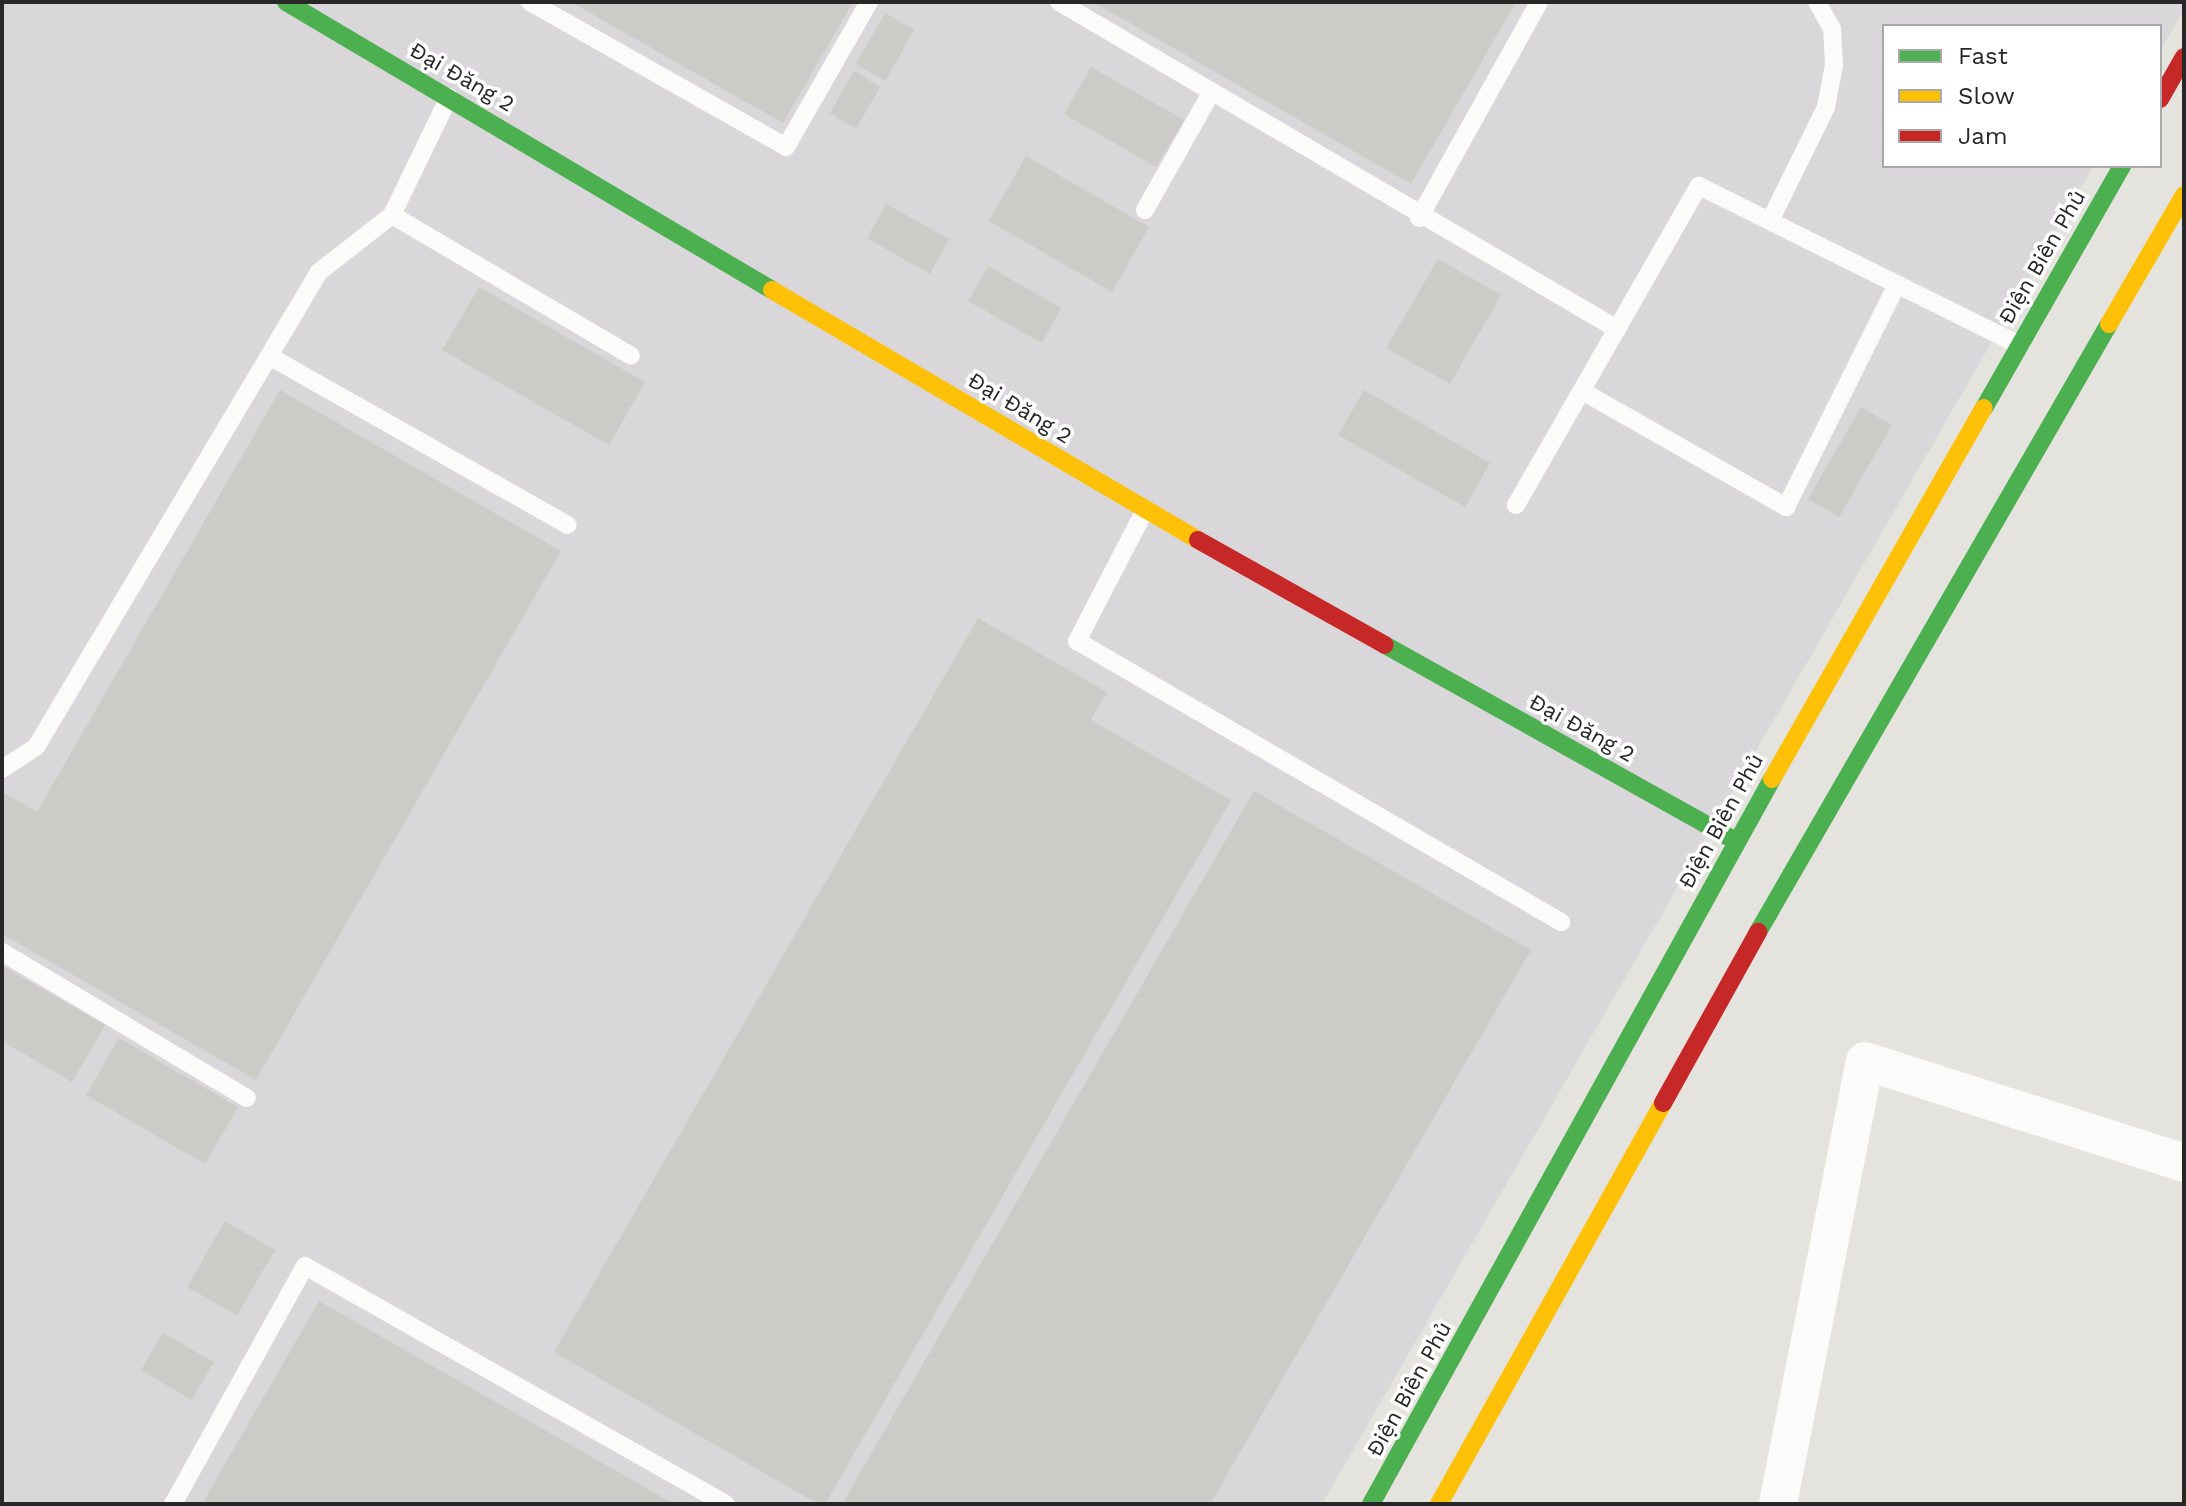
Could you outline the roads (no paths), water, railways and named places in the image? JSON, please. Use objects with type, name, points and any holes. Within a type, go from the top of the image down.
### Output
[{"type":"main road","name":"Đại Đăng 2","points":[[286,2],[1145,510],[1736,841]]},
{"type":"main road","points":[[2162,96],[2184,57]]},
{"type":"main road","name":"Điện Biên Phủ","points":[[1371,1504],[1446,1389],[1736,841],[2121,168]]},
{"type":"main road","points":[[1439,1504],[1481,1416],[2184,195]]},
{"type":"street","points":[[1778,1504],[1865,1061],[2184,1163]]},
{"type":"lane","points":[[530,2],[786,147],[869,2]]},
{"type":"lane","points":[[1059,2],[1419,218],[1617,329]]},
{"type":"lane","points":[[1419,218],[1539,2]]},
{"type":"lane","points":[[1770,221],[1826,107],[1834,65],[1832,29],[1817,2]]},
{"type":"lane","points":[[1145,210],[1211,93]]},
{"type":"lane","points":[[2,769],[36,747],[319,272],[392,215],[449,97]]},
{"type":"lane","points":[[1516,505],[1699,186],[2020,345]]},
{"type":"lane","points":[[392,215],[631,356]]},
{"type":"lane","points":[[1582,391],[1786,507],[1897,284]]},
{"type":"lane","points":[[269,356],[568,525]]},
{"type":"lane","points":[[1145,510],[1077,641],[1561,922]]},
{"type":"lane","points":[[2,952],[247,1098]]},
{"type":"lane","points":[[173,1504],[305,1266],[725,1504]]}]
